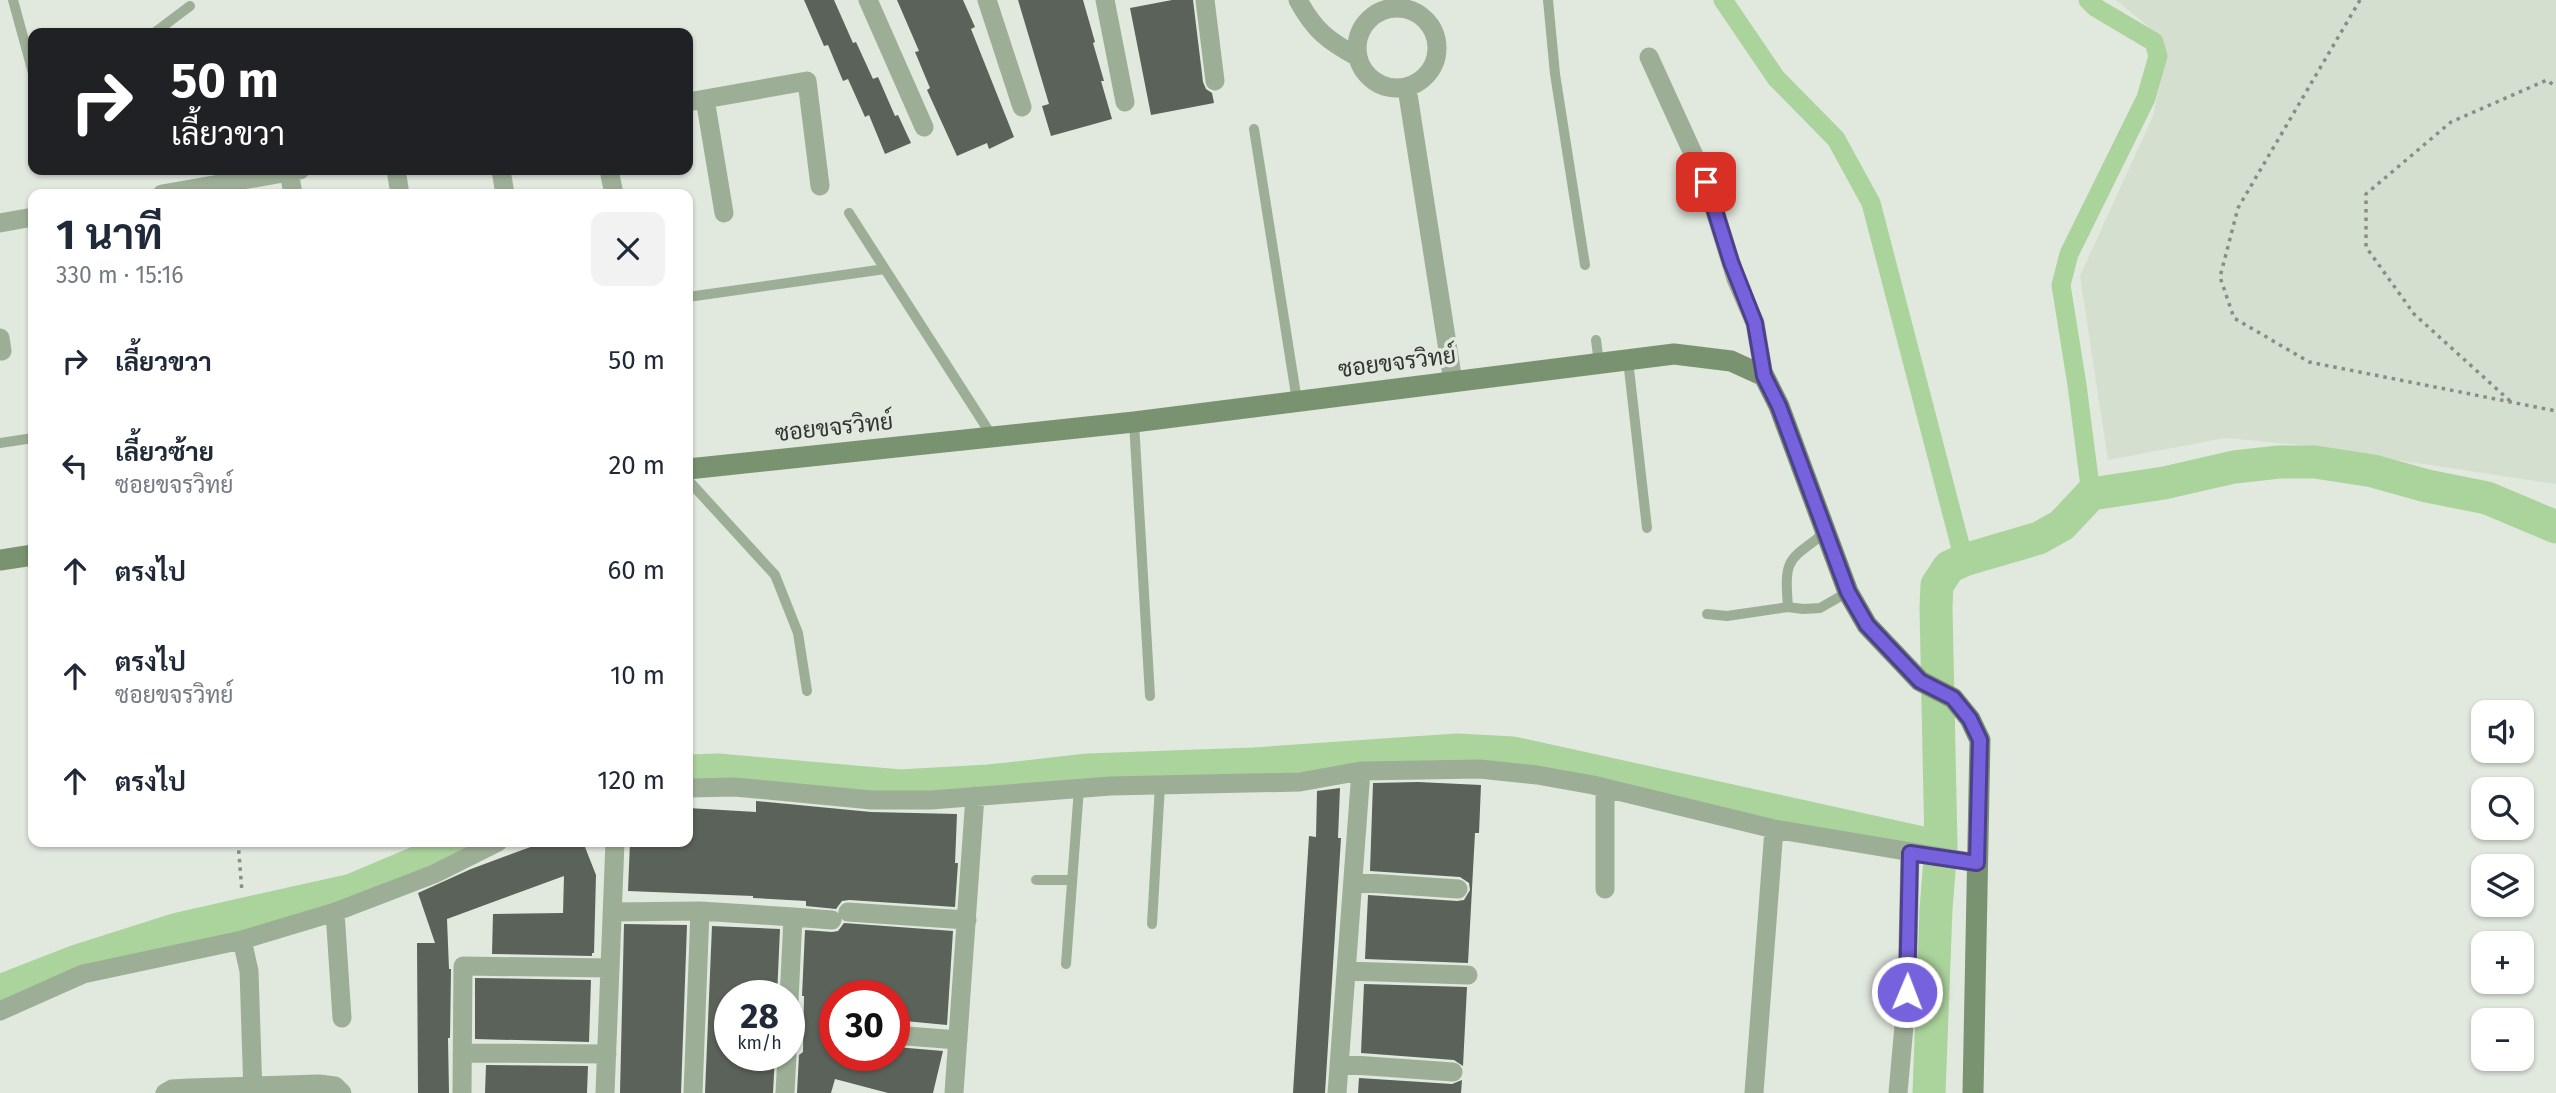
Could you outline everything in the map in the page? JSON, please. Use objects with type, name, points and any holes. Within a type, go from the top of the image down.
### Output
[{"type":"street","points":[[867,0],[924,127]]},
{"type":"street","points":[[987,0],[1022,107]]},
{"type":"street","points":[[1105,0],[1125,102]]},
{"type":"street","points":[[1205,0],[1215,81]]},
{"type":"street","points":[[1298,0],[1307,17],[1323,36],[1357,57]]},
{"type":"street","points":[[1425,0],[1437,49],[1435,62],[1428,74],[1407,88],[1381,86],[1370,79],[1357,57],[1360,31],[1368,20],[1379,12],[1392,8],[1418,13],[1429,23]]},
{"type":"street","points":[[1649,57],[1706,182],[1732,268],[1755,323],[1764,376],[1779,406],[1848,592],[1867,625],[1920,681],[1953,698],[1970,719],[1980,740],[1969,861],[1973,1093]]},
{"type":"street","points":[[724,214],[696,100],[807,81],[820,186]]},
{"type":"street","points":[[1407,88],[1453,382]]},
{"type":"street","points":[[196,189],[273,175]]},
{"type":"street","points":[[0,223],[28,218]]},
{"type":"street","name":"ซอยขจรวิทย์","points":[[693,468],[1134,422],[1674,354],[1731,361],[1764,376]]},
{"type":"street","points":[[0,560],[28,556]]},
{"type":"street","points":[[693,788],[735,787],[872,800],[931,800],[1079,788],[1300,782],[1361,771],[1480,769],[1537,775],[1605,788],[1774,829],[1969,861]]},
{"type":"street","points":[[1338,1093],[1361,771]]},
{"type":"street","points":[[1605,788],[1605,889]]},
{"type":"street","points":[[952,1089],[958,1040],[975,796]]},
{"type":"street","points":[[1754,1093],[1774,829]]},
{"type":"street","points":[[0,1011],[83,974],[242,940],[335,912],[434,874],[488,847]]},
{"type":"street","points":[[606,1093],[615,847]]},
{"type":"street","points":[[1898,1093],[1907,992],[1910,853]]},
{"type":"street","points":[[1354,882],[1458,889]]},
{"type":"street","points":[[612,912],[700,911],[793,917],[967,920]]},
{"type":"street","points":[[694,1093],[700,911]]},
{"type":"street","points":[[335,912],[342,1018]]},
{"type":"street","points":[[790,980],[793,917]]},
{"type":"street","points":[[242,940],[248,971],[253,1089]]},
{"type":"street","points":[[462,1093],[463,966],[610,968]]},
{"type":"street","points":[[1347,971],[1468,975]]},
{"type":"street","points":[[910,1036],[958,1040]]},
{"type":"street","points":[[463,1053],[607,1054]]},
{"type":"street","points":[[1340,1064],[1453,1072]]},
{"type":"street","points":[[785,1093],[786,1071]]},
{"type":"street","points":[[165,1093],[172,1089],[253,1089],[319,1083],[335,1086],[342,1093]]},
{"type":"lane","points":[[13,0],[28,53]]},
{"type":"lane","points":[[1548,0],[1555,74],[1585,265]]},
{"type":"lane","points":[[161,28],[190,6]]},
{"type":"lane","points":[[1254,129],[1297,401]]},
{"type":"lane","points":[[849,213],[992,437]]},
{"type":"lane","points":[[693,296],[885,269]]},
{"type":"lane","points":[[1596,340],[1599,363]]},
{"type":"lane","points":[[1628,360],[1647,528]]},
{"type":"lane","points":[[1134,422],[1150,696]]},
{"type":"lane","points":[[0,443],[28,439]]},
{"type":"lane","points":[[693,485],[775,575],[798,633],[807,691]]},
{"type":"lane","points":[[1788,607],[1787,569],[1791,559],[1826,532]]},
{"type":"lane","points":[[1707,614],[1727,616],[1788,607],[1820,608],[1848,592]]},
{"type":"lane","points":[[1152,923],[1160,785]]},
{"type":"lane","points":[[1066,964],[1079,788]]},
{"type":"lane","points":[[1036,880],[1072,880]]},
{"type":"path","points":[[2360,0],[2238,208],[2220,276],[2234,318],[2309,362],[2556,411]]},
{"type":"path","points":[[2511,402],[2414,314],[2366,247],[2366,194],[2451,122],[2547,80],[2556,87]]},
{"type":"path","points":[[238,847],[242,892]]},
{"type":"shaded area","points":[[2116,0],[2556,0],[2556,484],[2292,444],[2225,438],[2108,460],[2080,276],[2153,116],[2167,51],[2149,27]]},
{"type":"building","points":[[804,0],[834,0],[853,43],[856,42],[873,79],[878,77],[895,116],[898,115],[911,143],[885,154],[869,115],[865,117],[848,79],[843,81],[828,45],[824,46]]},
{"type":"building","points":[[897,0],[963,0],[975,27],[971,29],[1014,137],[989,149],[987,143],[957,156],[927,90],[930,88],[915,52],[919,51]]},
{"type":"building","points":[[1018,0],[1083,0],[1112,119],[1051,136],[1042,106],[1049,104]]},
{"type":"building","points":[[1172,0],[1193,0],[1203,82],[1206,89],[1212,93],[1214,103],[1151,115],[1130,8]]},
{"type":"building","points":[[1373,783],[1481,785],[1479,833],[1475,833],[1468,963],[1365,959],[1368,895],[1457,901],[1464,900],[1470,890],[1469,883],[1460,877],[1370,871]]},
{"type":"building","points":[[1340,788],[1338,838],[1341,838],[1325,1093],[1293,1093],[1309,836],[1316,837],[1317,791]]},
{"type":"building","points":[[756,801],[871,812],[957,814],[955,907],[849,900],[842,901],[836,909],[806,906],[806,901],[753,896],[628,891],[630,847],[693,847],[693,808],[756,812]]},
{"type":"building","points":[[530,847],[585,847],[596,875],[594,953],[592,956],[492,954],[493,914],[563,913],[564,876],[447,919],[451,969],[449,1093],[418,1093],[417,943],[435,943],[418,893],[471,869]]},
{"type":"building","points":[[844,923],[953,931],[947,1025],[910,1022],[910,980],[819,980],[819,1071],[910,1071],[910,1048],[943,1051],[933,1093],[888,1093],[835,1079],[831,1093],[797,1093],[798,1071],[805,1071],[805,980],[803,980],[805,930],[838,931]]},
{"type":"building","points":[[624,924],[687,925],[681,1093],[620,1093]]},
{"type":"building","points":[[712,926],[780,929],[778,980],[714,980],[714,1071],[774,1071],[773,1093],[705,1093]]},
{"type":"building","points":[[475,978],[591,980],[589,1042],[475,1039]]},
{"type":"building","points":[[1364,984],[1467,987],[1463,1066],[1454,1060],[1361,1053]]},
{"type":"building","points":[[486,1065],[588,1066],[587,1093],[485,1093]]},
{"type":"building","points":[[1359,1078],[1452,1084],[1462,1080],[1461,1093],[1358,1093]]},
{"type":"waterway","points":[[1723,0],[1776,78],[1836,139],[1871,203],[1964,560]]},
{"type":"waterway","points":[[2088,0],[2095,7],[2154,42],[2158,56],[2146,98],[2069,254],[2061,285],[2091,494]]},
{"type":"waterway","points":[[1929,1093],[1941,847],[1936,607],[1937,585],[1949,567],[2039,538],[2062,525],[2091,494],[2164,483],[2234,467],[2279,462],[2315,462],[2373,471],[2427,486],[2487,498],[2556,527]]},
{"type":"waterway","points":[[693,771],[718,770],[900,786],[989,781],[1088,770],[1254,764],[1457,750],[1513,753],[1941,847]]},
{"type":"waterway","points":[[0,991],[74,962],[178,929],[352,890],[451,847]]},
{"type":"route","points":[[1706,182],[1716,219],[1755,323],[1764,376],[1779,406],[1848,592],[1867,625],[1920,681],[1953,698],[1970,719],[1980,740],[1977,863],[1910,853],[1907,992]]}]
